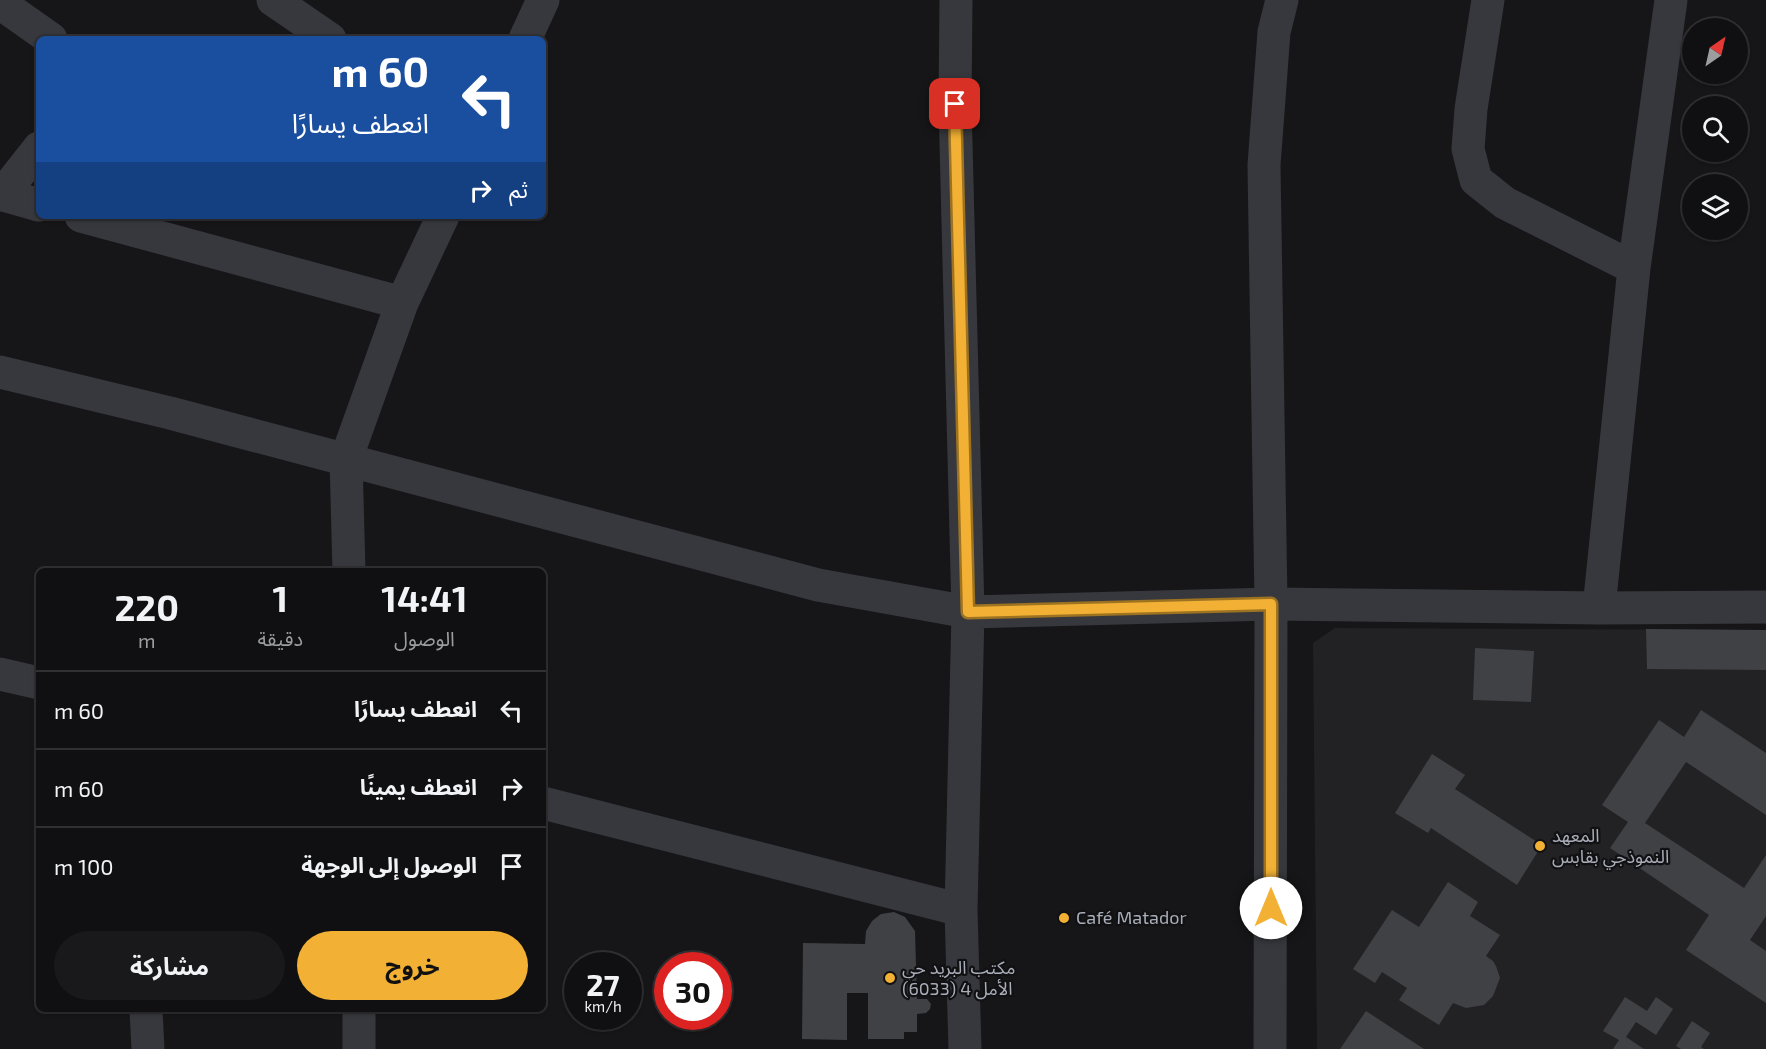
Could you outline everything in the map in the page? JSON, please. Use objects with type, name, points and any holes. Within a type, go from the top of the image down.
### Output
[{"type":"street","points":[[273,0],[326,36]]},
{"type":"street","points":[[526,36],[542,0]]},
{"type":"street","points":[[956,0],[955,104],[968,612],[961,910],[965,1049]]},
{"type":"street","points":[[1270,1049],[1271,604],[1264,165],[1274,32],[1282,0]]},
{"type":"street","points":[[1488,0],[1471,109],[1468,148],[1476,180],[1505,203],[1634,268]]},
{"type":"street","points":[[1599,608],[1634,268],[1671,0]]},
{"type":"street","points":[[0,3],[47,36]]},
{"type":"street","points":[[36,152],[1,194],[36,204]]},
{"type":"street","points":[[105,219],[160,226],[402,303]]},
{"type":"street","points":[[349,568],[346,459],[402,303],[441,219]]},
{"type":"street","points":[[0,372],[170,413],[818,585],[968,612],[1271,604],[1599,608],[1766,607]]},
{"type":"street","points":[[0,674],[36,682]]},
{"type":"street","points":[[546,803],[961,910]]},
{"type":"street","points":[[146,1012],[148,1049]]},
{"type":"street","points":[[359,1012],[359,1049]]},
{"type":"shaded area","name":"المعهد النموذجي بقابس","points":[[1335,628],[1766,630],[1766,1049],[1317,1049],[1313,643]]},
{"type":"building","points":[[1646,629],[1766,630],[1766,670],[1647,669]]},
{"type":"building","points":[[1475,648],[1534,651],[1531,702],[1473,700]]},
{"type":"building","points":[[1701,710],[1766,753],[1766,815],[1686,762],[1645,823],[1744,888],[1766,855],[1766,916],[1750,940],[1766,951],[1766,1003],[1686,950],[1709,915],[1610,848],[1628,822],[1602,805],[1659,720],[1684,737]]},
{"type":"building","points":[[1432,754],[1465,775],[1455,789],[1542,845],[1517,885],[1431,828],[1428,833],[1395,813]]},
{"type":"building","points":[[1448,882],[1478,902],[1470,916],[1500,935],[1486,956],[1493,961],[1500,978],[1493,996],[1484,1005],[1466,1008],[1453,1003],[1439,1025],[1399,1000],[1407,988],[1382,972],[1375,983],[1353,969],[1392,910],[1419,927]]},
{"type":"building","points":[[894,912],[905,917],[915,931],[917,999],[927,999],[931,1004],[926,1013],[917,1014],[917,1032],[904,1032],[904,1039],[868,1039],[868,993],[847,993],[847,1040],[802,1039],[803,943],[865,944],[866,931],[872,921],[881,914]]},
{"type":"building","points":[[1625,997],[1647,1011],[1656,997],[1673,1009],[1656,1035],[1636,1022],[1626,1037],[1644,1049],[1613,1049],[1619,1040],[1603,1031]]},
{"type":"building","points":[[1366,1011],[1424,1049],[1340,1049]]},
{"type":"building","points":[[1692,1021],[1710,1033],[1701,1047],[1704,1049],[1681,1049],[1676,1046]]},
{"type":"place","name":"المعهد النموذجي بقابس","points":[[1540,846]]},
{"type":"place","name":"Café Matador","points":[[1064,918]]},
{"type":"place","name":"مكتب البريد حي الأمل 4 (6033)","points":[[890,978]]},
{"type":"route","points":[[955,104],[968,612],[1271,604],[1271,908]]}]
